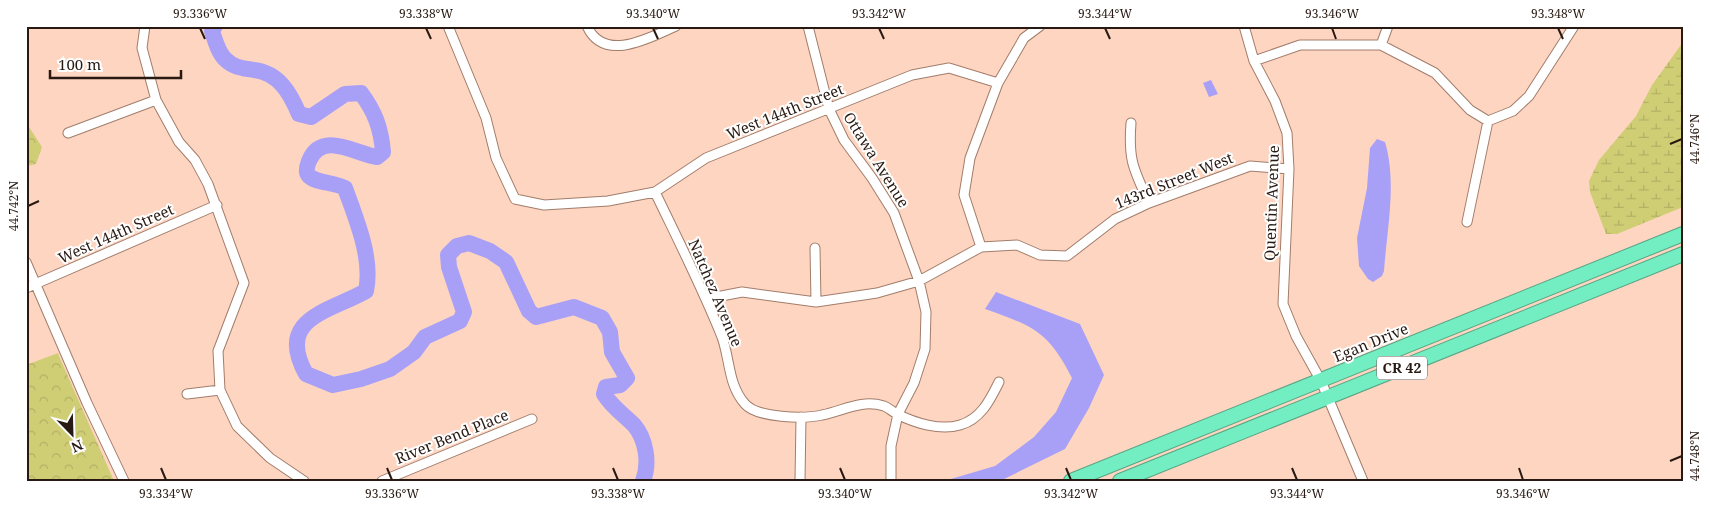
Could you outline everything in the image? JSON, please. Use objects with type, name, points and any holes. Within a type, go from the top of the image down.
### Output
[{"type":"highway","name":"Egan Drive","points":[[1071,481],[1683,234]]},
{"type":"highway","name":"CR 42","points":[[1120,481],[1683,254]]},
{"type":"street","points":[[145,26],[142,48],[156,100],[179,142],[195,160],[217,205],[244,283],[218,351],[220,390],[237,426],[270,458],[304,481]]},
{"type":"street","name":"West 144th Street","points":[[448,26],[486,118],[496,158],[516,199],[544,205],[608,201],[655,192],[706,158],[912,75],[949,68],[998,83]]},
{"type":"street","points":[[587,26],[589,32],[605,44],[620,47],[637,43],[676,26]]},
{"type":"street","name":"Ottawa Avenue","points":[[808,26],[829,109],[844,140],[872,178],[894,213],[919,281],[926,312],[925,349],[914,383],[898,414],[891,446],[891,481]]},
{"type":"street","points":[[981,247],[964,195],[970,158],[998,83],[1024,38],[1040,26]]},
{"type":"street","name":"Quentin Avenue","points":[[1244,26],[1254,61],[1275,101],[1288,133],[1289,169],[1283,304],[1296,336],[1321,381],[1363,481]]},
{"type":"street","points":[[1381,45],[1388,26]]},
{"type":"street","points":[[1488,121],[1513,111],[1529,96],[1574,26]]},
{"type":"street","points":[[1254,61],[1300,46],[1381,45],[1435,73],[1470,110],[1488,121]]},
{"type":"street","points":[[68,133],[156,100]]},
{"type":"street","points":[[1468,222],[1488,121]]},
{"type":"street","points":[[1131,123],[1131,163],[1149,204]]},
{"type":"street","name":"143rd Street West","points":[[706,299],[742,292],[816,302],[878,293],[919,281],[981,247],[1016,245],[1040,255],[1067,256],[1114,219],[1149,204],[1250,166],[1289,169]]},
{"type":"street","name":"Natchez Avenue","points":[[655,192],[706,299],[722,339],[734,386],[746,406],[766,415],[801,417]]},
{"type":"street","name":"West 144th Street","points":[[26,288],[217,205]]},
{"type":"street","points":[[815,248],[816,302]]},
{"type":"street","points":[[26,262],[87,403],[124,481]]},
{"type":"street","points":[[800,481],[801,417],[820,416],[859,404],[884,406],[898,414],[938,427],[950,428],[961,425],[981,413],[999,382]]},
{"type":"street","points":[[186,394],[220,390]]},
{"type":"street","name":"River Bend Place","points":[[382,481],[532,419]]},
{"type":"green space","points":[[1683,42],[1683,207],[1617,234],[1606,234],[1590,192],[1589,181],[1599,160],[1636,116],[1652,85]]},
{"type":"green space","points":[[26,127],[29,127],[42,147],[36,164],[26,166]]},
{"type":"green space","points":[[58,353],[114,481],[26,481],[26,365]]},
{"type":"shaded area","points":[[1211,80],[1218,94],[1209,97],[1203,83]]},
{"type":"shaded area","points":[[1377,139],[1385,142],[1389,157],[1391,189],[1384,271],[1382,276],[1373,282],[1368,279],[1359,266],[1357,238],[1367,188],[1370,148]]},
{"type":"shaded area","points":[[996,292],[1080,324],[1104,375],[1089,408],[1065,449],[1000,481],[944,481],[995,466],[1034,437],[1056,412],[1072,378],[1055,350],[1038,332],[1015,320],[985,309]]},
{"type":"waterway","points":[[215,26],[212,31],[225,59],[235,66],[263,72],[277,80],[292,99],[299,114],[311,117],[345,94],[361,93],[374,114],[381,135],[383,152],[377,157],[331,145],[322,147],[315,152],[309,161],[307,169],[309,176],[345,188],[362,239],[368,278],[366,291],[310,319],[302,329],[297,340],[298,355],[306,374],[333,385],[361,379],[390,369],[414,352],[425,337],[460,321],[464,312],[449,267],[448,255],[457,246],[469,243],[490,251],[506,262],[529,311],[536,317],[574,307],[602,318],[610,332],[612,352],[627,378],[620,385],[606,387],[604,394],[614,407],[634,425],[641,437],[646,452],[646,467],[643,481]]}]
